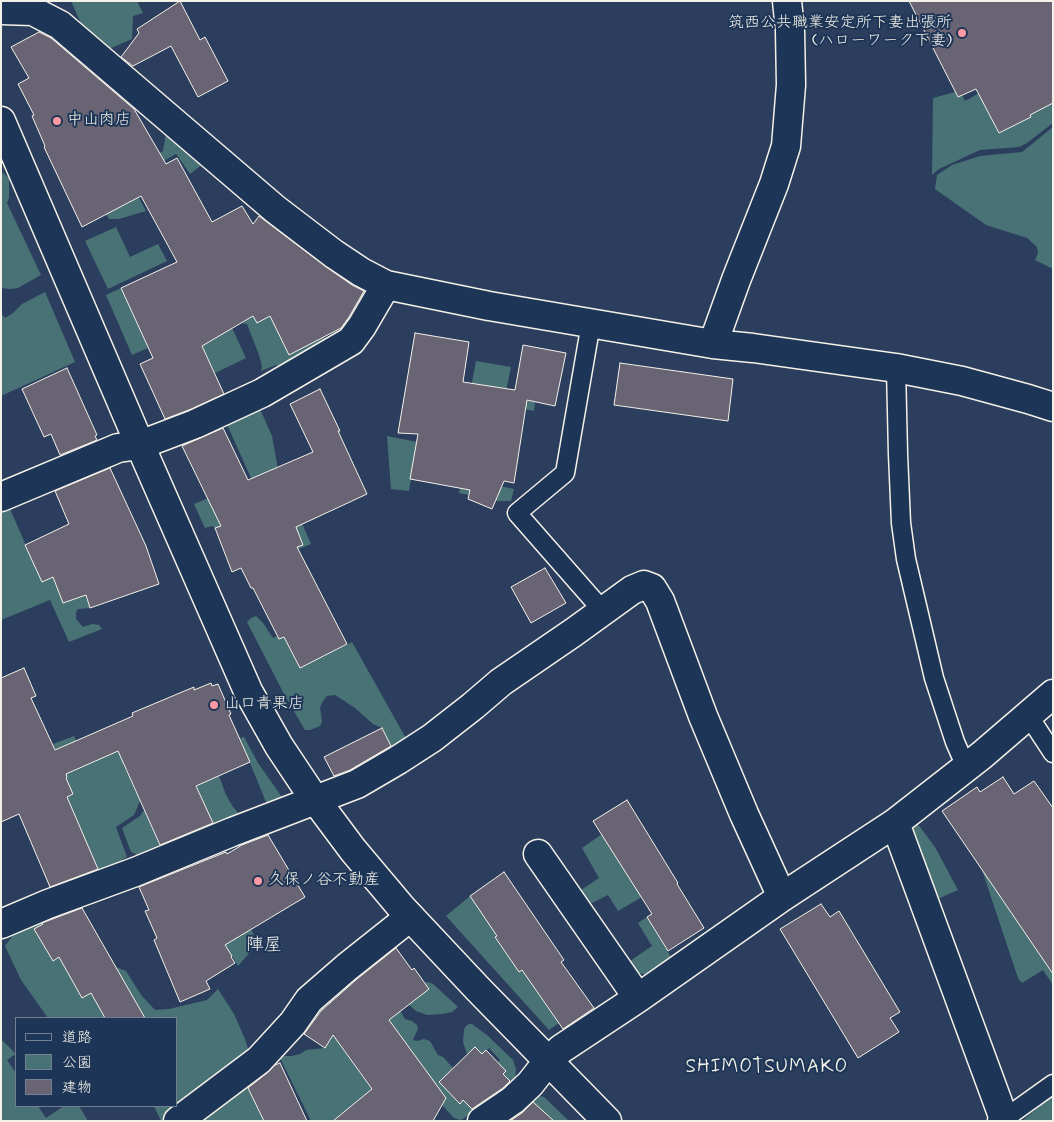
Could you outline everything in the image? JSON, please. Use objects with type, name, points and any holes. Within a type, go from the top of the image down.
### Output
[{"type":"street","points":[[713,344],[774,184],[786,146],[791,85],[790,30],[787,1]]},
{"type":"street","points":[[1,10],[33,11],[60,25],[275,209],[334,254],[361,272],[386,285],[489,306],[713,344],[896,368],[962,381],[1028,398],[1053,407]]},
{"type":"street","points":[[1,121],[248,692],[279,746],[353,850],[410,917],[607,1121]]},
{"type":"street","points":[[1,497],[118,448],[140,446],[195,424],[255,396],[351,341],[386,285]]},
{"type":"street","points":[[1,924],[358,784],[432,738],[501,682],[632,590],[644,585],[652,588],[660,602],[703,716],[740,805],[782,896]]},
{"type":"street","points":[[482,1121],[513,1100],[530,1084],[549,1060],[562,1049],[638,998],[782,896],[895,823],[966,767],[1053,694]]},
{"type":"street","points":[[895,823],[1003,1120]]},
{"type":"street","points":[[538,854],[638,998]]},
{"type":"street","points":[[178,1121],[259,1060],[293,1023],[309,1000],[410,917]]},
{"type":"lane","points":[[591,323],[564,472],[517,513],[603,611]]},
{"type":"lane","points":[[896,368],[901,523],[906,559],[934,678],[955,742],[966,767]]},
{"type":"lane","points":[[1028,716],[1053,753]]},
{"type":"lane","points":[[1003,1120],[1053,1084]]},
{"type":"green space","points":[[71,1],[137,1],[143,13],[133,16],[132,39],[102,52],[88,35]]},
{"type":"green space","points":[[1016,88],[1053,103],[1053,123],[1019,147],[980,150],[939,169],[932,175],[933,98],[955,92],[958,97],[962,95],[965,101],[981,92],[983,102],[999,133],[1031,117]]},
{"type":"green space","points":[[1053,127],[1053,269],[1035,260],[1038,253],[1037,247],[1027,238],[986,225],[935,189],[937,175],[952,165],[980,156],[1022,152]]},
{"type":"green space","points":[[166,133],[204,163],[190,174],[176,154],[135,177],[135,190],[146,211],[119,219],[109,219],[103,209],[113,179],[163,151]]},
{"type":"green space","points":[[1,173],[9,178],[9,198],[7,203],[41,275],[18,288],[10,289],[1,288]]},
{"type":"green space","points":[[116,227],[130,257],[158,244],[167,261],[108,289],[85,241]]},
{"type":"green space","points":[[121,288],[148,348],[132,355],[106,295]]},
{"type":"green space","points":[[45,292],[75,362],[1,396],[1,313],[5,318],[22,304]]},
{"type":"green space","points":[[291,302],[331,345],[284,369],[276,365],[261,371],[262,366],[259,355],[247,324],[242,323],[253,316],[258,323]]},
{"type":"green space","points":[[230,321],[246,358],[215,373],[193,328]]},
{"type":"green space","points":[[476,361],[511,367],[505,396],[535,402],[534,411],[469,398]]},
{"type":"green space","points":[[257,402],[272,436],[278,469],[311,544],[279,557],[259,510],[215,528],[212,526],[205,528],[194,504],[252,480],[224,418]]},
{"type":"green space","points":[[387,436],[417,442],[409,491],[391,489]]},
{"type":"green space","points":[[463,471],[470,480],[514,489],[511,501],[495,501],[497,496],[459,493]]},
{"type":"green space","points":[[7,502],[42,582],[61,573],[76,569],[90,608],[78,609],[76,619],[83,627],[92,624],[99,625],[102,629],[69,642],[50,600],[1,620],[1,506]]},
{"type":"green space","points":[[256,616],[273,638],[278,636],[284,637],[300,668],[352,642],[408,742],[394,752],[382,728],[373,724],[355,708],[335,695],[327,696],[320,707],[322,722],[320,726],[305,730],[285,696],[247,622]]},
{"type":"green space","points":[[74,736],[86,765],[141,741],[147,753],[123,764],[140,801],[134,815],[116,827],[127,857],[123,859],[122,864],[100,874],[57,782],[67,777],[53,744]]},
{"type":"green space","points":[[244,737],[258,763],[284,800],[270,812],[240,738]]},
{"type":"green space","points":[[219,776],[226,795],[242,817],[144,856],[131,852],[122,828],[140,816],[144,810],[159,844],[211,820],[196,786]]},
{"type":"green space","points":[[917,823],[935,847],[958,890],[933,901],[908,831]]},
{"type":"green space","points":[[602,834],[642,897],[618,911],[608,895],[588,905],[578,892],[599,878],[582,848]]},
{"type":"green space","points":[[981,867],[1053,974],[1053,985],[1043,970],[1022,983],[1018,978]]},
{"type":"green space","points":[[470,896],[496,934],[495,938],[519,972],[530,964],[532,985],[559,1023],[549,1030],[446,916]]},
{"type":"green space","points":[[647,917],[671,957],[645,974],[635,973],[627,963],[652,946],[638,923]]},
{"type":"green space","points":[[40,919],[43,924],[35,930],[53,961],[59,957],[121,976],[116,967],[126,971],[141,995],[155,1010],[169,1009],[207,1000],[218,989],[234,1014],[249,1052],[167,1121],[161,1121],[154,1107],[178,1107],[178,1017],[47,1017],[21,980],[5,946],[22,927]]},
{"type":"green space","points":[[210,920],[251,929],[258,943],[238,966]]},
{"type":"green space","points":[[425,983],[433,984],[458,1007],[452,1012],[443,1014],[427,1015],[416,1011],[408,1004],[429,989]]},
{"type":"green space","points":[[401,1000],[401,1012],[405,1019],[417,1025],[418,1029],[413,1040],[424,1039],[430,1041],[438,1055],[443,1057],[453,1068],[451,1071],[460,1104],[463,1100],[470,1106],[506,1071],[498,1063],[500,1060],[489,1048],[482,1054],[475,1047],[467,1054],[463,1042],[464,1029],[469,1024],[472,1024],[488,1036],[513,1060],[516,1069],[515,1078],[493,1099],[461,1120],[454,1118],[442,1105],[413,1053],[379,1007]]},
{"type":"green space","points":[[333,1035],[372,1090],[333,1121],[311,1121],[279,1056],[292,1056],[306,1050],[325,1048]]},
{"type":"green space","points":[[3,1041],[15,1053],[7,1060],[15,1072],[15,1107],[39,1107],[46,1118],[62,1107],[80,1107],[88,1121],[1,1121],[1,1042]]},
{"type":"green space","points":[[245,1080],[264,1121],[197,1121]]},
{"type":"green space","points":[[540,1096],[544,1097],[569,1121],[504,1121],[518,1113]]},
{"type":"green space","points":[[1053,1096],[1053,1121],[1022,1121],[1045,1102]]},
{"type":"building","points":[[180,1],[200,40],[205,37],[228,81],[198,97],[171,46],[133,66],[121,57],[139,33],[137,29]]},
{"type":"building","points":[[909,1],[1053,1],[1053,103],[1030,115],[1031,117],[999,133],[976,89],[958,97]]},
{"type":"building","points":[[39,32],[51,38],[134,109],[166,164],[177,158],[212,222],[242,206],[253,224],[259,216],[325,266],[364,291],[341,328],[289,355],[270,316],[257,323],[253,316],[202,346],[224,394],[165,419],[140,364],[153,358],[121,288],[177,262],[141,196],[82,227],[44,147],[32,116],[34,115],[18,84],[29,78],[11,47]]},
{"type":"building","points":[[415,333],[469,342],[463,382],[515,390],[523,345],[566,353],[555,406],[527,400],[514,483],[504,481],[492,509],[468,499],[470,490],[410,479],[418,434],[398,433]]},
{"type":"building","points":[[620,363],[733,379],[728,421],[614,405]]},
{"type":"building","points":[[67,368],[97,435],[95,436],[97,440],[60,455],[51,434],[44,437],[22,389]]},
{"type":"building","points":[[320,389],[367,494],[296,527],[303,545],[297,547],[347,644],[300,668],[284,637],[279,639],[241,568],[232,572],[215,528],[221,526],[182,446],[223,428],[248,480],[313,452],[290,404]]},
{"type":"building","points":[[110,468],[146,546],[159,584],[90,608],[86,595],[63,603],[53,577],[42,582],[25,545],[69,524],[55,491]]},
{"type":"building","points":[[545,568],[566,603],[531,623],[511,587]]},
{"type":"building","points":[[24,668],[36,696],[31,698],[55,750],[133,716],[132,713],[194,687],[194,690],[211,683],[212,686],[218,684],[231,714],[229,715],[250,762],[196,786],[213,823],[160,845],[118,751],[66,774],[73,794],[67,797],[98,869],[50,887],[19,814],[1,822],[1,678]]},
{"type":"building","points":[[382,728],[391,746],[350,770],[334,776],[324,757]]},
{"type":"building","points":[[1003,777],[1014,794],[1034,781],[1053,808],[1053,974],[942,811],[977,787],[980,792]]},
{"type":"building","points":[[627,800],[704,928],[668,951],[647,917],[652,914],[593,821]]},
{"type":"building","points":[[268,835],[305,897],[225,945],[235,963],[206,981],[210,989],[180,1002],[154,940],[157,938],[145,911],[149,910],[139,887],[226,852],[227,854],[242,845]]},
{"type":"building","points":[[504,872],[564,960],[561,962],[594,1008],[563,1029],[522,970],[519,972],[470,896]]},
{"type":"building","points":[[821,904],[830,917],[839,911],[900,1012],[890,1018],[899,1032],[858,1058],[780,929]]},
{"type":"building","points":[[82,908],[144,1017],[104,1017],[91,993],[82,998],[59,957],[53,961],[34,929],[42,923]]},
{"type":"building","points":[[396,948],[429,989],[389,1020],[446,1098],[433,1121],[333,1121],[372,1089],[333,1035],[325,1048],[304,1034],[321,1011]]},
{"type":"building","points":[[475,1047],[482,1054],[486,1050],[506,1071],[503,1074],[510,1081],[472,1109],[463,1100],[460,1104],[439,1082]]},
{"type":"building","points":[[280,1063],[307,1121],[264,1121],[248,1088],[275,1065]]},
{"type":"building","points":[[533,1102],[554,1121],[510,1121],[522,1113]]},
{"type":"place","name":"筑西公共職業安定所下妻出張所 (ハローワーク下妻)","points":[[962,33]]},
{"type":"place","name":"中山肉店","points":[[57,121]]},
{"type":"place","name":"山口青果店","points":[[214,705]]},
{"type":"place","name":"久保ノ谷不動産","points":[[258,881]]},
{"type":"district","name":"陣屋","points":[[264,946]]},
{"type":"district","name":"SHIMOTSUMAKO","points":[[767,1068]]}]
